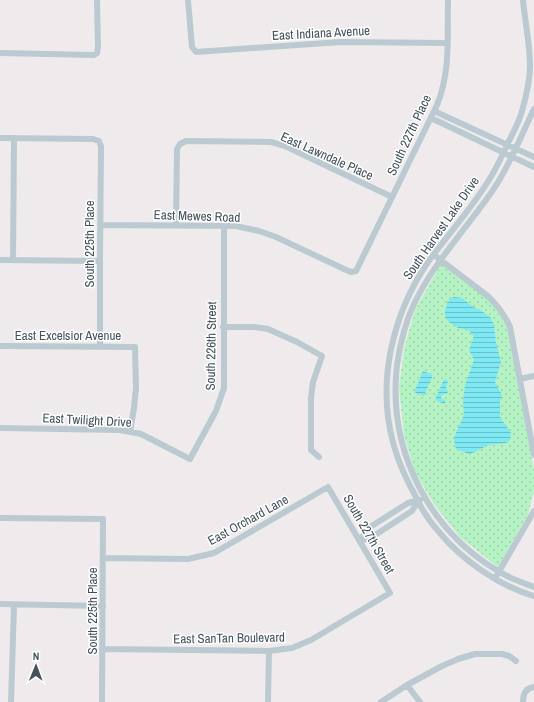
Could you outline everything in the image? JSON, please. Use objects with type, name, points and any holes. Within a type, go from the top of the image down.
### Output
[{"type":"street","points":[[0,53],[94,55],[97,52],[98,47],[97,0]]},
{"type":"street","name":"East Indiana Avenue","points":[[188,0],[192,47],[196,52],[341,42],[447,43]]},
{"type":"street","name":"South 227th Place","points":[[356,271],[431,118],[444,86],[447,67],[448,0]]},
{"type":"street","name":"South Harvest Lake Drive","points":[[523,0],[530,66],[529,79],[522,112],[508,145],[492,175],[434,254],[412,287],[401,314],[391,346],[387,401],[390,430],[399,461],[408,484],[427,517],[439,533],[459,553],[480,569],[515,589],[534,596]]},
{"type":"street","name":"South Harvest Lake Drive","points":[[534,109],[512,157],[494,188],[441,260],[418,296],[409,315],[400,348],[396,375],[396,404],[399,430],[407,459],[425,497],[453,535],[472,552],[510,578],[534,587]]},
{"type":"street","points":[[434,111],[534,157]]},
{"type":"street","points":[[431,118],[534,167]]},
{"type":"street","points":[[0,138],[14,138],[13,260]]},
{"type":"street","name":"South 225th Place","points":[[14,138],[93,139],[99,141],[101,146],[100,346]]},
{"type":"street","name":"East Lawndale Place","points":[[176,225],[178,149],[180,144],[186,141],[271,142],[285,146],[392,197]]},
{"type":"street","name":"East Mewes Road","points":[[100,225],[236,226],[259,231],[276,237],[351,272],[356,271]]},
{"type":"street","name":"South 226th Street","points":[[190,459],[216,411],[224,388],[224,226]]},
{"type":"street","points":[[434,254],[490,297],[506,318],[510,327],[534,455]]},
{"type":"street","points":[[0,260],[100,261]]},
{"type":"street","points":[[223,327],[254,327],[268,329],[298,342],[322,356],[313,382],[311,398],[312,450],[318,456]]},
{"type":"street","name":"East Excelsior Avenue","points":[[0,346],[135,346],[136,388],[130,432]]},
{"type":"street","points":[[520,379],[534,376]]},
{"type":"street","name":"East Twilight Drive","points":[[0,428],[120,430],[141,434],[190,459]]},
{"type":"street","name":"South 227th Street","points":[[328,487],[390,593]]},
{"type":"street","name":"East Orchard Lane","points":[[103,558],[188,559],[214,553],[328,487]]},
{"type":"street","points":[[360,541],[368,529],[408,503],[418,501],[425,497]]},
{"type":"street","points":[[360,541],[372,537],[412,511],[418,501]]},
{"type":"street","points":[[495,578],[532,518],[534,511]]},
{"type":"street","points":[[386,517],[391,525]]},
{"type":"street","name":"South 225th Place","points":[[0,518],[103,519],[102,702]]},
{"type":"street","name":"East SanTan Boulevard","points":[[102,649],[269,651],[292,648],[311,640],[390,593]]},
{"type":"street","points":[[0,604],[102,606]]},
{"type":"street","points":[[11,702],[14,605]]},
{"type":"street","points":[[268,702],[269,651]]},
{"type":"street","points":[[381,702],[407,685],[458,659],[475,654],[502,654],[509,656],[516,661]]},
{"type":"street","points":[[407,685],[420,702]]},
{"type":"street","points":[[523,702],[525,692],[532,687]]},
{"type":"green space","points":[[441,264],[490,300],[507,326],[534,469],[534,491],[528,515],[498,567],[460,537],[434,504],[415,472],[404,435],[399,388],[404,349],[415,310]]},
{"type":"water","points":[[454,297],[462,298],[473,307],[482,311],[491,318],[494,325],[501,362],[495,382],[502,395],[500,402],[500,417],[511,433],[510,440],[506,443],[488,445],[469,454],[456,449],[454,440],[464,415],[463,400],[465,385],[474,360],[469,350],[474,336],[468,330],[458,328],[449,322],[445,317],[447,303]]},
{"type":"water","points":[[423,371],[433,375],[424,396],[414,392]]},
{"type":"water","points":[[446,379],[448,381],[446,387],[448,392],[447,394],[442,394],[441,397],[446,401],[444,404],[435,400],[443,381]]}]
